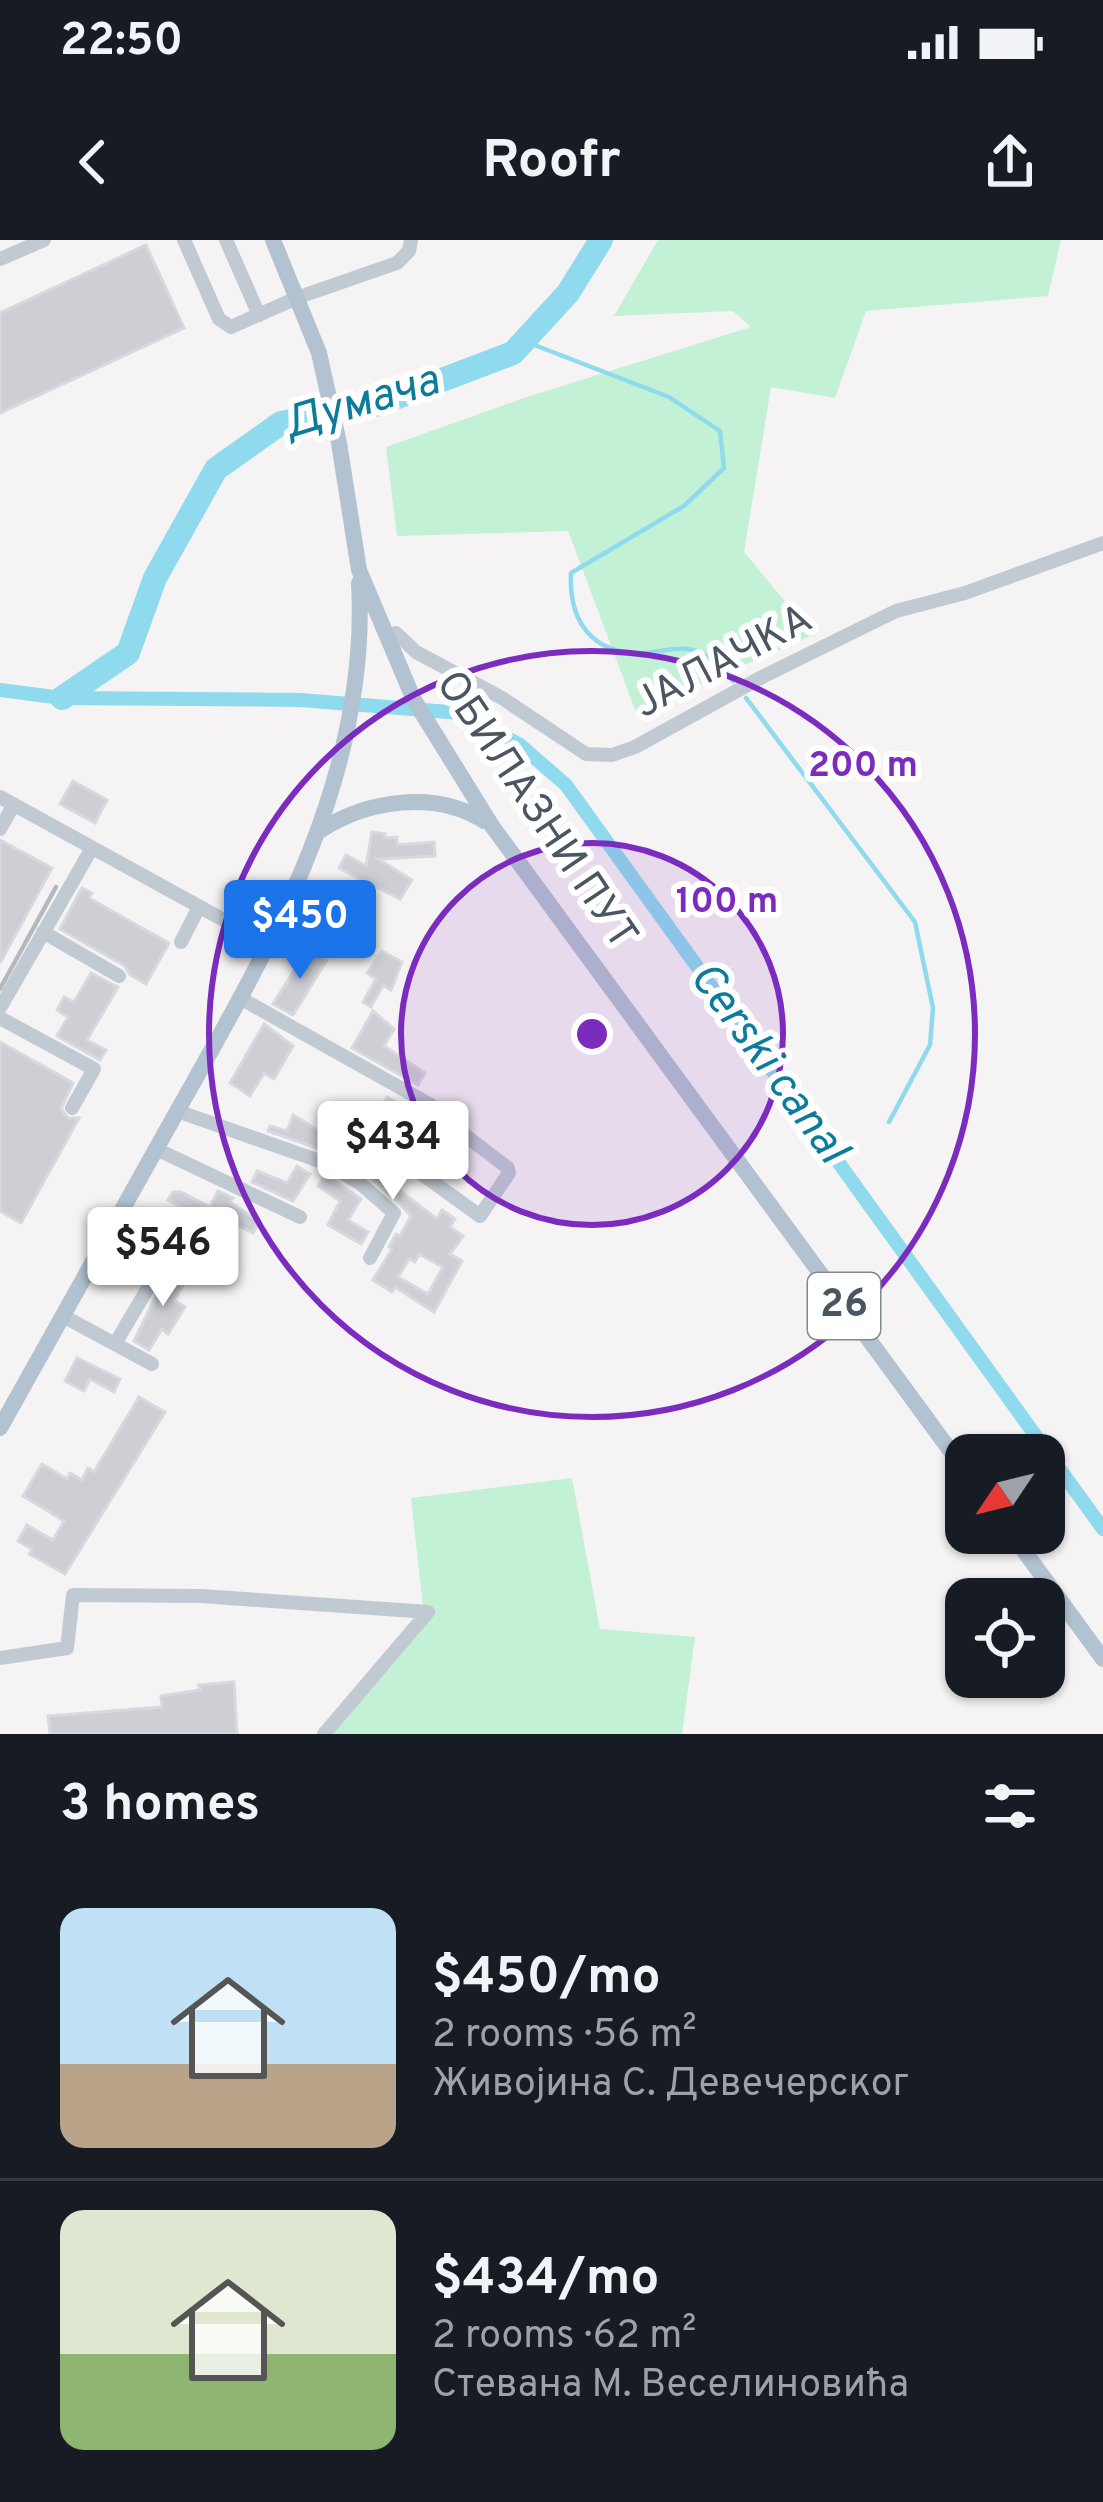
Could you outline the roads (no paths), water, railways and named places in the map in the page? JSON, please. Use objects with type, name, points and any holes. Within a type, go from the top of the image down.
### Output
[{"type":"main road","name":"ОБИЛАЗНИ ПУТ","points":[[276,242],[325,376],[359,570],[393,640],[420,712],[492,826],[945,1443]]},
{"type":"main road","points":[[0,1428],[269,945],[321,830],[340,767],[359,659],[359,570]]},
{"type":"main road","points":[[321,830],[351,812],[414,803],[453,806],[492,826]]},
{"type":"main road","points":[[1026,1554],[1103,1659]]},
{"type":"street","points":[[0,259],[44,240]]},
{"type":"street","points":[[184,240],[224,325],[231,327],[397,263],[409,251],[411,240]]},
{"type":"street","points":[[226,240],[259,315]]},
{"type":"street","name":"ЈАЛАЧКА","points":[[393,640],[502,698],[586,754],[612,754],[635,747],[896,611],[965,593],[1103,543]]},
{"type":"street","points":[[0,829],[7,801],[269,945]]},
{"type":"street","points":[[0,1008],[92,848]]},
{"type":"street","points":[[181,942],[199,907]]},
{"type":"street","points":[[44,932],[119,976]]},
{"type":"street","points":[[240,998],[426,1101],[508,1168],[480,1216],[422,1174],[416,1164],[416,1152],[436,1113]]},
{"type":"street","points":[[0,1018],[94,1070],[72,1108]]},
{"type":"street","points":[[178,1111],[328,1164],[361,1184],[394,1213],[370,1258]]},
{"type":"street","points":[[156,1149],[300,1217]]},
{"type":"street","points":[[116,1344],[155,1276]]},
{"type":"street","points":[[63,1316],[152,1364]]},
{"type":"street","points":[[0,1658],[67,1648],[73,1594],[202,1596],[428,1612],[324,1734]]},
{"type":"waterway","name":"Думача","points":[[62,698],[128,653],[155,578],[216,469],[281,423],[379,404],[513,353],[568,293],[601,240]]},
{"type":"waterway","points":[[524,341],[669,397],[720,431],[724,468],[684,506],[571,573],[571,588],[583,626],[602,644],[631,653],[695,651],[733,681]]},
{"type":"waterway","name":"Cerski canal","points":[[0,690],[62,698],[301,700],[461,713],[520,745],[566,785],[1103,1529]]},
{"type":"waterway","points":[[746,698],[915,922],[933,1008],[930,1045],[889,1122]]},
{"type":"railway","points":[[0,989],[56,887]]}]
